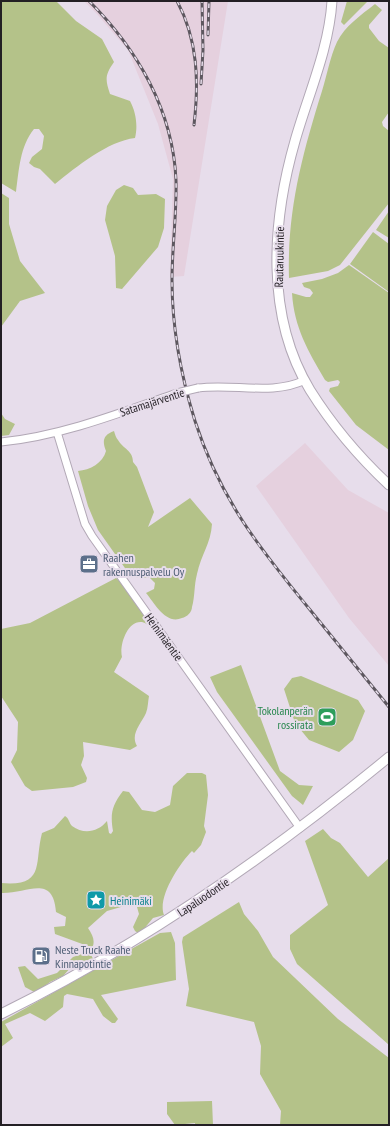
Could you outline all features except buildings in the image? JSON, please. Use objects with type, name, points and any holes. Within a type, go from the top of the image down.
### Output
[{"type":"main road","name":"Rautaruukintie","points":[[332,1],[326,38],[290,160],[282,200],[277,243],[276,269],[281,309],[293,353],[305,380],[350,444],[389,485]]},
{"type":"main road","name":"Lapaluodontie","points":[[1,1014],[63,982],[170,920],[300,828],[389,758]]},
{"type":"street","name":"Satamajärventie","points":[[1,442],[57,432],[114,415],[177,393],[198,388],[214,386],[276,388],[294,386],[305,380]]},
{"type":"street","name":"Heinimäentie","points":[[57,432],[85,524],[92,536],[300,828]]},
{"type":"shaded area","points":[[84,1],[228,1],[184,276],[170,277],[173,179],[158,124],[128,50]]},
{"type":"shaded area","points":[[305,443],[348,490],[389,513],[389,666],[349,618],[256,486]]},
{"type":"green space","points":[[1,1],[56,1],[76,21],[102,39],[114,62],[107,74],[107,84],[110,94],[130,101],[136,119],[135,138],[125,140],[103,149],[55,184],[40,169],[29,163],[32,157],[42,149],[44,136],[39,129],[34,129],[29,136],[23,151],[19,167],[16,192],[1,183]]},
{"type":"green space","points":[[347,1],[367,2],[344,25],[341,22]]},
{"type":"green space","points":[[375,4],[382,10],[369,25],[369,28],[379,41],[389,48],[389,112],[382,122],[383,126],[389,131],[389,203],[340,265],[328,271],[289,278],[290,230],[297,183],[332,54],[340,36],[344,31]]},
{"type":"green space","points":[[124,185],[133,188],[138,195],[156,194],[165,199],[164,228],[158,247],[122,289],[116,288],[115,256],[105,220],[107,206],[116,190]]},
{"type":"green space","points":[[1,193],[9,198],[9,224],[20,261],[45,293],[20,301],[1,327]]},
{"type":"green space","points":[[389,211],[389,238],[376,230]]},
{"type":"green space","points":[[373,232],[389,244],[389,292],[350,264]]},
{"type":"green space","points":[[349,265],[389,293],[389,450],[356,425],[329,391],[330,388],[338,386],[340,382],[338,380],[328,382],[325,380],[303,338],[293,305],[292,293],[310,297],[313,293],[310,289],[304,287],[302,283],[322,279],[338,273]]},
{"type":"green space","points":[[1,413],[5,419],[15,424],[9,435],[1,436]]},
{"type":"green space","points":[[114,431],[120,443],[130,452],[133,458],[133,462],[137,467],[154,512],[148,527],[190,498],[212,524],[210,537],[195,582],[192,609],[189,614],[184,617],[171,619],[157,608],[146,593],[154,589],[155,583],[150,578],[132,578],[98,530],[88,506],[78,471],[95,465],[102,459],[106,451],[104,439],[108,434]]},
{"type":"green space","points":[[116,578],[127,587],[157,634],[142,622],[137,622],[132,625],[125,635],[121,652],[122,657],[114,672],[149,696],[146,713],[135,733],[135,742],[137,746],[130,750],[83,742],[84,756],[81,765],[87,778],[86,782],[73,787],[32,791],[25,786],[11,762],[17,750],[18,722],[1,696],[1,629],[30,623]]},
{"type":"green space","points":[[241,665],[280,771],[299,785],[313,786],[303,805],[292,796],[217,692],[210,677]]},
{"type":"green space","name":"Tokolanperän rossirata","points":[[301,676],[358,700],[365,711],[353,740],[339,752],[309,740],[295,723],[284,689],[292,678]]},
{"type":"green space","points":[[187,773],[202,773],[206,775],[208,795],[204,826],[206,832],[201,845],[194,853],[192,851],[181,864],[170,882],[164,900],[164,915],[153,918],[143,930],[138,933],[133,927],[139,914],[137,907],[121,907],[107,911],[88,928],[94,940],[90,952],[93,959],[73,965],[63,976],[50,982],[36,993],[25,987],[18,967],[25,966],[38,979],[57,973],[73,957],[82,954],[85,945],[55,934],[54,927],[65,926],[66,917],[56,912],[54,900],[50,893],[44,889],[37,888],[11,893],[1,893],[1,883],[15,883],[25,881],[32,877],[37,863],[42,833],[54,828],[65,816],[72,826],[81,831],[95,830],[107,821],[109,833],[111,834],[113,831],[112,815],[114,805],[123,791],[129,792],[142,810],[155,812],[170,805],[173,786]]},
{"type":"green space","points":[[323,829],[331,838],[340,843],[368,877],[389,858],[389,1045],[297,964],[290,949],[290,935],[328,905],[305,841]]},
{"type":"green space","points":[[239,902],[244,914],[258,931],[273,957],[338,1019],[389,1058],[389,1125],[280,1125],[281,1111],[260,1074],[261,1046],[254,1022],[186,1006],[189,989],[182,942],[183,937]]},
{"type":"green space","points":[[171,932],[175,943],[176,980],[101,995],[118,1019],[115,1023],[112,1023],[103,1016],[93,999],[67,994],[64,996],[63,1007],[45,1021],[30,1013],[5,1024],[13,1038],[1,1047],[1,1022],[160,933]]},
{"type":"green space","points":[[212,1101],[213,1125],[195,1125],[195,1123],[175,1125],[167,1114],[167,1102]]},
{"type":"railway","points":[[89,1],[122,39],[137,60],[160,105],[168,129],[176,180],[172,298],[178,351],[195,421],[216,475],[229,499],[258,544],[389,707]]},
{"type":"railway","points":[[177,1],[184,16],[193,46],[196,77],[196,109],[194,125]]},
{"type":"railway","points":[[201,84],[203,50],[202,1]]},
{"type":"railway","points":[[208,35],[209,1]]},
{"type":"place","name":"Raahen rakennuspalvelu Oy","points":[[89,564]]},
{"type":"place","name":"Tokolanperän rossirata","points":[[327,717]]},
{"type":"place","name":"Heinimäki","points":[[96,900]]},
{"type":"place","name":"Neste Truck Raahe Kinnapotintie","points":[[41,956]]}]
